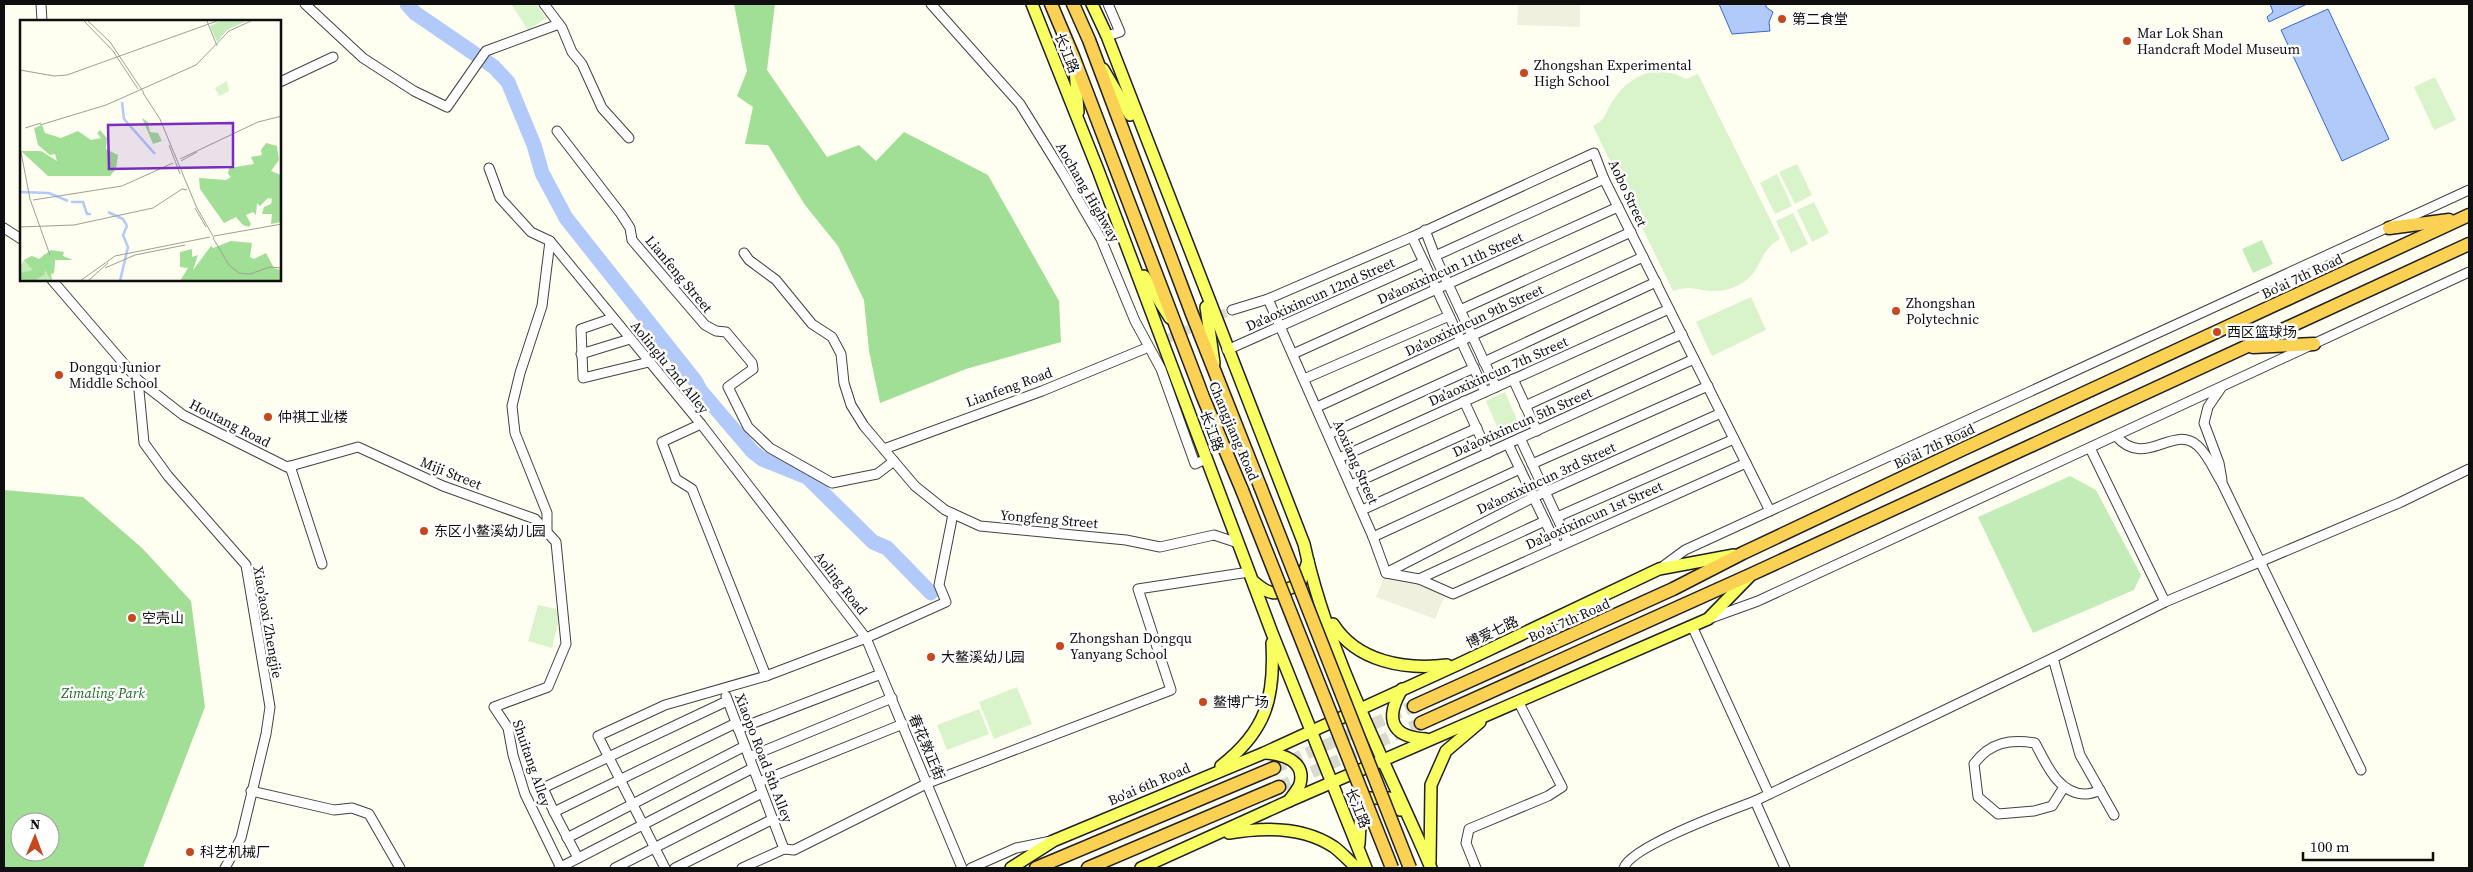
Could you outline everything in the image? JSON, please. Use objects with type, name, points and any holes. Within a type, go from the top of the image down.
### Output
[{"type":"highway","name":"Changjiang Road","points":[[1051,4],[1073,56],[1203,398],[1242,490],[1392,868]]},
{"type":"highway","name":"Changjiang Road","points":[[1073,4],[1097,60],[1216,377],[1410,868]]},
{"type":"highway","points":[[2389,228],[2465,217]]},
{"type":"highway","name":"Bo'ai 7th Road","points":[[1414,706],[1673,589],[1743,553],[2465,217]]},
{"type":"highway","points":[[1422,723],[1750,576],[2469,244]]},
{"type":"highway","points":[[2246,347],[2314,344]]},
{"type":"highway","points":[[1036,868],[1274,768]]},
{"type":"highway","points":[[1088,868],[1279,787]]},
{"type":"main road","name":"长江路","points":[[1032,4],[1079,122],[1272,634],[1366,868]]},
{"type":"main road","name":"长江路","points":[[1092,4],[1107,36],[1304,544],[1319,601],[1359,708],[1431,867]]},
{"type":"main road","points":[[1073,56],[1079,122]]},
{"type":"main road","name":"长江路","points":[[1097,60],[1115,86],[1148,144]]},
{"type":"main road","points":[[1130,256],[1178,330]]},
{"type":"main road","points":[[1204,290],[1216,377]]},
{"type":"main road","name":"博爱七路","points":[[1336,718],[1461,663],[1659,569],[1743,553]]},
{"type":"main road","points":[[1250,576],[1266,593],[1276,594],[1300,584],[1308,561]]},
{"type":"main road","points":[[1141,868],[1359,770],[1708,619],[1750,576]]},
{"type":"main road","points":[[1319,601],[1342,638],[1359,652],[1394,664],[1429,667],[1461,663]]},
{"type":"main road","points":[[1209,775],[1240,751],[1259,725],[1270,701],[1274,664],[1272,634]]},
{"type":"main road","points":[[1402,689],[1394,703],[1392,718],[1398,730],[1409,738],[1430,740]]},
{"type":"main road","points":[[1431,867],[1430,785],[1446,751],[1488,715]]},
{"type":"main road","name":"Bo'ai 6th Road","points":[[1053,841],[1264,752],[1336,718]]},
{"type":"main road","points":[[1264,752],[1279,753],[1291,758],[1299,770],[1300,784],[1289,801]]},
{"type":"main road","points":[[1359,850],[1361,807],[1370,798],[1390,798],[1415,832]]},
{"type":"main road","points":[[1215,835],[1263,828],[1305,833],[1334,847],[1357,868]]},
{"type":"main road","points":[[1011,868],[1053,841]]},
{"type":"street","points":[[41,4],[42,20]]},
{"type":"street","points":[[305,4],[363,58],[414,91],[447,106],[486,51],[559,24]]},
{"type":"street","points":[[544,4],[559,24],[572,52],[582,64],[602,108],[629,138]]},
{"type":"street","name":"Aochang Highway","points":[[931,4],[1020,104],[1064,175],[1101,239],[1134,321],[1161,369],[1195,464],[1206,459]]},
{"type":"street","points":[[1107,36],[1120,32],[1108,4]]},
{"type":"street","points":[[281,82],[333,57]]},
{"type":"street","name":"Lianfeng Street","points":[[557,131],[621,214],[630,228],[632,240],[705,325],[716,331],[726,332],[752,363],[753,369],[728,387],[748,427],[770,448],[832,483],[877,474],[894,461]]},
{"type":"street","name":"Aobo Street","points":[[1268,299],[1412,237],[1594,153],[1604,179],[1770,511]]},
{"type":"street","name":"Aolinglu 2nd Alley","points":[[489,168],[500,198],[531,232],[550,242],[701,424],[662,442],[676,479],[692,489],[766,676]]},
{"type":"street","points":[[1435,256],[1604,179]]},
{"type":"street","points":[[1659,569],[1685,550],[2469,190]]},
{"type":"street","name":"Da'aoxixincun 11th Street","points":[[1293,354],[1618,206]]},
{"type":"street","points":[[4,228],[20,238]]},
{"type":"street","points":[[1425,230],[1435,256],[1496,387]]},
{"type":"street","points":[[1460,310],[1631,232]]},
{"type":"street","points":[[1412,237],[1485,392]]},
{"type":"street","points":[[547,532],[547,513],[515,433],[512,406],[520,374],[542,306],[550,242]]},
{"type":"street","name":"Yongfeng Street","points":[[744,253],[749,260],[776,280],[812,324],[832,337],[841,354],[844,383],[850,405],[864,426],[915,486],[945,510],[980,526],[1118,539],[1160,547],[1214,535],[1238,543]]},
{"type":"street","name":"Da'aoxixincun 9th Street","points":[[1317,407],[1643,257]]},
{"type":"street","name":"Da'aoxixincun 12nd Street","points":[[1228,350],[1424,262]]},
{"type":"street","points":[[1708,619],[1758,601],[2469,272]]},
{"type":"street","name":"Houtang Road","points":[[53,281],[138,380],[183,414],[286,467],[290,466]]},
{"type":"street","points":[[1484,362],[1656,282]]},
{"type":"street","points":[[1232,310],[1268,299]]},
{"type":"street","name":"Aoxiang Street","points":[[1268,299],[1374,537],[1386,573]]},
{"type":"street","name":"Da'aoxixincun 7th Street","points":[[1339,458],[1669,309]]},
{"type":"street","points":[[1304,379],[1449,316]]},
{"type":"street","points":[[614,318],[581,330],[583,378],[649,362]]},
{"type":"street","points":[[1525,406],[1682,334]]},
{"type":"street","points":[[581,354],[630,339]]},
{"type":"street","name":"Lianfeng Road","points":[[884,449],[1042,391],[1144,350]]},
{"type":"street","name":"Da'aoxixincun 5th Street","points":[[1362,510],[1694,359]]},
{"type":"street","points":[[1329,434],[1474,368]]},
{"type":"street","name":"Xiao'aoxi Zhengjie","points":[[138,380],[144,443],[168,476],[246,565],[270,707],[266,734],[241,838],[225,868]]},
{"type":"street","points":[[1513,380],[1537,431]]},
{"type":"street","points":[[1532,464],[1708,386]]},
{"type":"street","points":[[2221,387],[2205,414],[2204,423],[2219,463],[2222,483]]},
{"type":"street","points":[[1464,402],[1488,452]]},
{"type":"street","name":"Da'aoxixincun 3rd Street","points":[[1386,573],[1534,497],[1721,412]]},
{"type":"street","name":"Aoling Road","points":[[701,424],[866,638]]},
{"type":"street","points":[[1351,485],[1476,428]]},
{"type":"street","points":[[2116,436],[2122,443],[2138,450],[2148,450],[2176,439],[2190,440],[2201,449],[2222,483],[2361,770]]},
{"type":"street","points":[[1520,438],[1568,541]]},
{"type":"street","points":[[1557,517],[1734,439]]},
{"type":"street","points":[[1508,444],[1557,546]]},
{"type":"street","name":"Miji Street","points":[[290,466],[358,447],[443,486],[535,519],[547,532]]},
{"type":"street","points":[[2090,448],[2165,602]]},
{"type":"street","name":"Da'aoxixincun 1st Street","points":[[1419,579],[1453,594],[1746,463]]},
{"type":"street","points":[[290,466],[322,564]]},
{"type":"street","points":[[1374,537],[1520,470]]},
{"type":"street","points":[[1624,868],[1625,863],[1638,852],[1683,830],[1755,801],[2165,602],[2399,503],[2469,470]]},
{"type":"street","points":[[723,689],[766,676],[866,638],[946,602],[939,585],[953,514]]},
{"type":"street","points":[[1386,573],[1419,579],[1545,521]]},
{"type":"street","name":"Shuitang Alley","points":[[547,532],[556,542],[566,644],[548,687],[494,707],[508,728],[513,755],[525,794],[560,868]]},
{"type":"street","points":[[742,868],[784,848],[794,850],[928,783],[1171,690],[1138,589],[1250,576]]},
{"type":"street","points":[[1692,626],[1769,794]]},
{"type":"street","name":"春花敦正街","points":[[866,638],[962,868]]},
{"type":"street","points":[[2053,658],[2080,754],[2114,815]]},
{"type":"street","points":[[554,812],[737,726],[881,674]]},
{"type":"street","name":"Xiaopo Road 5th Alley","points":[[665,868],[598,736],[665,705],[723,689],[784,848]]},
{"type":"street","points":[[749,757],[892,698]]},
{"type":"street","points":[[1476,868],[1466,843],[1469,830],[1548,796],[1562,787],[1518,701]]},
{"type":"street","points":[[578,858],[543,788],[727,702]]},
{"type":"street","points":[[758,782],[903,724]]},
{"type":"street","points":[[2064,787],[2052,806],[2034,811],[1998,814],[1978,797],[1974,764],[1982,752],[2014,740],[2035,743],[2052,775],[2064,787],[2084,794],[2100,790]]},
{"type":"street","points":[[567,838],[745,746]]},
{"type":"street","points":[[560,868],[753,768]]},
{"type":"street","points":[[251,791],[334,810],[352,808],[369,814],[400,868]]},
{"type":"street","points":[[614,868],[762,793]]},
{"type":"street","points":[[1755,801],[1785,868]]},
{"type":"street","points":[[675,868],[773,819]]},
{"type":"street","name":"Bo'ai 6th Road","points":[[971,868],[1016,848],[1053,841]]},
{"type":"green space","points":[[511,4],[536,4],[546,18],[528,30]]},
{"type":"green space","points":[[734,4],[775,4],[767,70],[827,157],[859,145],[876,161],[904,132],[988,175],[1059,301],[1061,342],[966,369],[880,403],[869,351],[864,300],[838,246],[805,205],[768,145],[745,144],[753,107],[737,96],[747,71]]},
{"type":"green space","points":[[1657,70],[1675,74],[1686,79],[1698,74],[1780,239],[1767,250],[1752,275],[1746,281],[1727,290],[1710,291],[1689,288],[1673,291],[1593,126],[1603,118],[1616,96],[1626,85],[1643,75]]},
{"type":"green space","points":[[2435,77],[2456,120],[2434,130],[2414,87]]},
{"type":"green space","points":[[1797,164],[1812,195],[1795,204],[1779,172]]},
{"type":"green space","points":[[1777,174],[1792,206],[1775,214],[1760,183]]},
{"type":"green space","points":[[1814,202],[1829,233],[1812,242],[1797,210]]},
{"type":"green space","points":[[1793,213],[1808,244],[1791,253],[1776,221]]},
{"type":"green space","points":[[2262,240],[2273,264],[2253,273],[2242,249]]},
{"type":"green space","points":[[1751,297],[1766,330],[1712,356],[1696,322]]},
{"type":"green space","points":[[1505,392],[1520,427],[1501,436],[1486,401]]},
{"type":"green space","points":[[2070,476],[2096,490],[2141,575],[2134,590],[2033,633],[1978,517]]},
{"type":"green space","name":"Zimaling Park","points":[[4,490],[83,497],[142,548],[191,601],[205,707],[143,868],[4,868]]},
{"type":"green space","points":[[538,605],[561,610],[552,648],[528,641]]},
{"type":"green space","points":[[1017,687],[1032,724],[994,739],[979,702]]},
{"type":"green space","points":[[979,709],[989,734],[947,750],[937,725]]},
{"type":"shaded area","points":[[1518,4],[1580,4],[1580,27],[1517,25]]},
{"type":"shaded area","points":[[1386,573],[1445,595],[1435,619],[1376,597]]},
{"type":"water","points":[[1719,4],[1766,4],[1766,7],[1773,12],[1769,22],[1770,31],[1732,34]]},
{"type":"water","points":[[2270,4],[2307,4],[2269,22],[2267,17],[2273,12]]},
{"type":"water","points":[[2328,9],[2389,139],[2342,161],[2281,30]]},
{"type":"waterway","points":[[407,4],[415,13],[494,67],[508,82],[534,145],[542,173],[566,218],[696,382],[700,390],[752,451],[762,459],[807,477],[873,542],[887,548],[931,593]]},
{"type":"tunnel","points":[[1144,349],[1232,310]]},
{"type":"tunnel","points":[[1274,768],[1414,706]]},
{"type":"tunnel","points":[[1279,787],[1421,723]]},
{"type":"place","name":"第二食堂","points":[[1782,19]]},
{"type":"place","name":"Mar Lok Shan Handcraft Model Museum","points":[[2127,41]]},
{"type":"place","name":"Zhongshan Experimental High School","points":[[1524,73]]},
{"type":"place","name":"Zhongshan Polytechnic","points":[[1896,311]]},
{"type":"place","name":"西区篮球场","points":[[2217,332]]},
{"type":"place","name":"Dongqu Junior Middle School","points":[[59,375]]},
{"type":"place","name":"仲祺工业楼","points":[[268,417]]},
{"type":"place","name":"东区小鳌溪幼儿园","points":[[424,531]]},
{"type":"place","name":"空壳山","points":[[132,618]]},
{"type":"place","name":"Zhongshan Dongqu Yanyang School","points":[[1060,646]]},
{"type":"place","name":"大鳌溪幼儿园","points":[[931,657]]},
{"type":"place","name":"鳌博广场","points":[[1203,702]]},
{"type":"place","name":"科艺机械厂","points":[[190,852]]}]
